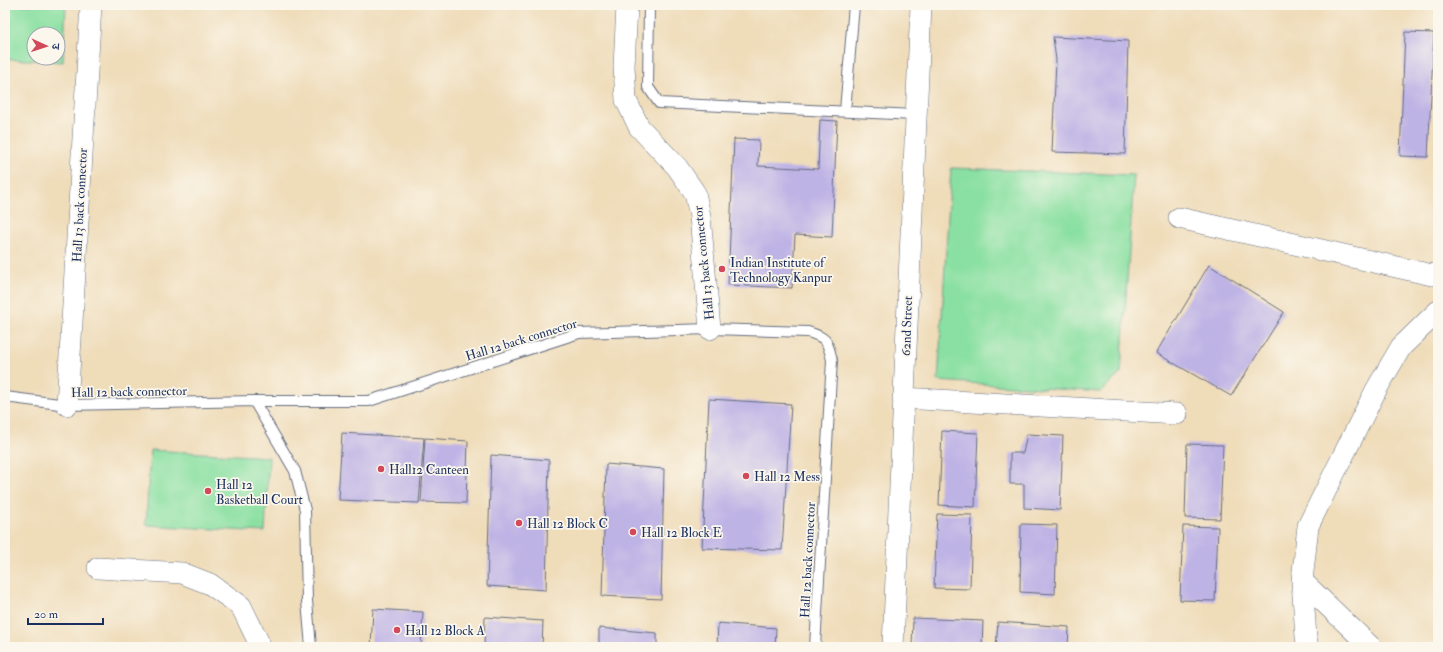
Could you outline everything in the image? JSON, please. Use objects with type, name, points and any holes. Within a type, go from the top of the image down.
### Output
[{"type":"street","name":"Hall 13 back connector","points":[[67,406],[91,5]]},
{"type":"street","name":"Hall 13 back connector","points":[[627,5],[624,67],[626,100],[639,126],[677,167],[695,193],[700,216],[710,330]]},
{"type":"street","name":"62nd Street","points":[[892,647],[921,5]]},
{"type":"street","points":[[1179,218],[1432,275],[1438,273]]},
{"type":"street","points":[[1308,647],[1302,581],[1308,526],[1376,390],[1400,347],[1438,311]]},
{"type":"street","points":[[904,398],[1177,414]]},
{"type":"street","points":[[98,568],[182,573],[210,584],[241,606],[260,647]]},
{"type":"street","points":[[1302,581],[1371,647]]},
{"type":"lane","points":[[649,5],[648,87],[659,102],[915,115]]},
{"type":"lane","points":[[845,112],[854,5]]},
{"type":"lane","name":"Hall 12 back connector","points":[[5,397],[67,406],[254,401],[369,401],[579,333],[710,330],[808,332],[821,336],[826,341],[832,360],[815,647]]},
{"type":"lane","points":[[254,401],[295,471],[305,510],[307,601],[311,647]]},
{"type":"green space","points":[[5,5],[66,5],[65,26],[26,26],[26,60],[5,59]]},
{"type":"green space","points":[[951,168],[1134,175],[1121,373],[1100,392],[938,381]]},
{"type":"green space","name":"Hall 12 Basketball Court","points":[[150,450],[269,457],[265,532],[146,525]]},
{"type":"building","points":[[1405,32],[1434,33],[1428,157],[1400,156]]},
{"type":"building","points":[[1053,37],[1128,41],[1125,154],[1052,152],[1056,60]]},
{"type":"building","points":[[820,120],[837,121],[832,237],[795,235],[792,288],[728,285],[734,139],[759,140],[758,166],[818,169]]},
{"type":"building","points":[[1209,265],[1284,312],[1231,396],[1156,353]]},
{"type":"building","name":"Hall 12 Mess","points":[[709,399],[791,404],[782,550],[702,548]]},
{"type":"building","points":[[942,431],[978,433],[975,507],[939,505]]},
{"type":"building","name":"Hall12 Canteen","points":[[342,433],[424,438],[419,503],[338,500]]},
{"type":"building","points":[[1027,434],[1063,436],[1060,510],[1024,508],[1024,484],[1010,484],[1010,453],[1023,453]]},
{"type":"building","points":[[425,438],[468,441],[466,503],[421,502]]},
{"type":"building","points":[[1187,444],[1223,445],[1220,519],[1185,518]]},
{"type":"building","name":"Hall 12 Block C","points":[[491,455],[549,460],[546,590],[487,586]]},
{"type":"building","name":"Hall 12 Block E","points":[[606,464],[664,469],[661,599],[602,596]]},
{"type":"building","points":[[937,514],[972,515],[970,589],[934,588]]},
{"type":"building","points":[[1021,524],[1057,525],[1055,594],[1020,592]]},
{"type":"building","points":[[1183,526],[1218,527],[1215,601],[1180,600]]},
{"type":"building","name":"Hall 12 Block A","points":[[373,609],[423,612],[421,647],[371,647]]},
{"type":"building","points":[[485,617],[543,621],[542,647],[484,647]]},
{"type":"building","points":[[913,618],[983,621],[982,647],[912,647]]},
{"type":"building","points":[[998,622],[1069,627],[1068,647],[996,647]]},
{"type":"building","points":[[718,623],[776,628],[775,647],[717,647]]},
{"type":"building","points":[[599,628],[657,633],[657,647],[599,647]]},
{"type":"place","name":"Indian Institute of Technology Kanpur","points":[[722,269]]},
{"type":"place","name":"Hall12 Canteen","points":[[381,469]]},
{"type":"place","name":"Hall 12 Mess","points":[[746,476]]},
{"type":"place","name":"Hall 12 Basketball Court","points":[[208,491]]},
{"type":"place","name":"Hall 12 Block C","points":[[519,523]]},
{"type":"place","name":"Hall 12 Block E","points":[[633,532]]},
{"type":"place","name":"Hall 12 Block A","points":[[397,630]]}]
